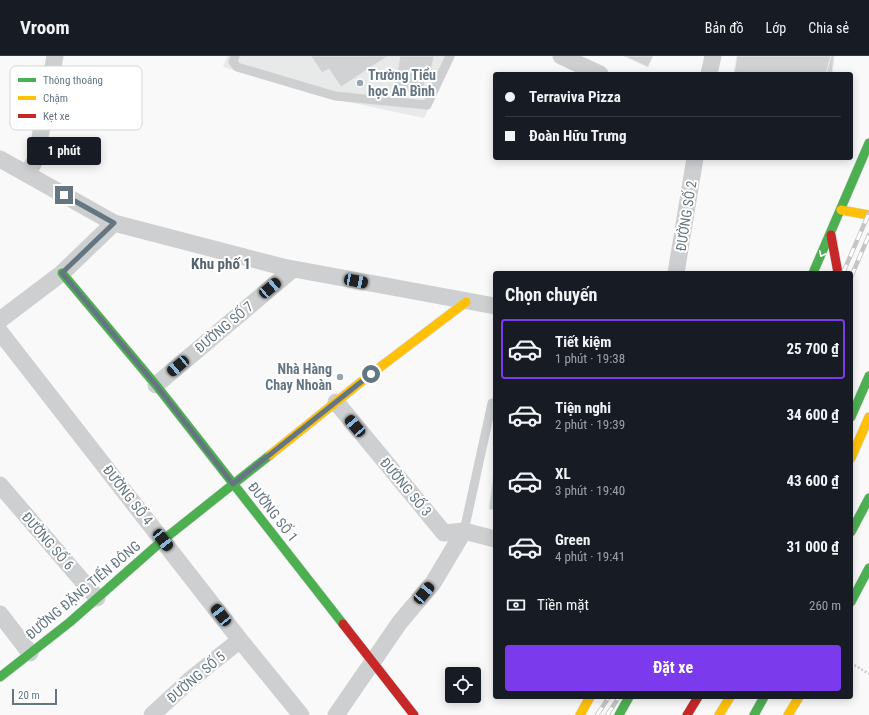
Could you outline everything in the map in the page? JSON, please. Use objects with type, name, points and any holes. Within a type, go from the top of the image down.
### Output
[{"type":"main road","points":[[814,271],[842,210],[869,143]]},
{"type":"main road","points":[[842,210],[869,215]]},
{"type":"main road","points":[[831,235],[838,271]]},
{"type":"main road","name":"ĐƯỜNG SỐ 1","points":[[62,273],[156,385],[414,715]]},
{"type":"main road","name":"ĐƯỜNG ĐẶNG TIẾN ĐÔNG","points":[[0,677],[97,598],[163,540],[336,402],[466,302]]},
{"type":"main road","points":[[853,412],[869,376]]},
{"type":"main road","points":[[853,453],[869,417]]},
{"type":"main road","points":[[853,528],[869,498]]},
{"type":"main road","points":[[853,598],[869,568]]},
{"type":"main road","points":[[580,715],[589,699]]},
{"type":"main road","points":[[619,715],[628,699]]},
{"type":"main road","points":[[687,715],[697,699]]},
{"type":"main road","points":[[718,714],[729,699]]},
{"type":"main road","points":[[754,715],[763,699]]},
{"type":"main road","points":[[788,715],[798,699]]},
{"type":"street","points":[[53,66],[55,56]]},
{"type":"street","points":[[561,56],[596,72]]},
{"type":"street","points":[[709,72],[712,56]]},
{"type":"street","points":[[27,174],[36,159],[41,130]]},
{"type":"street","points":[[0,159],[114,223],[293,269],[466,302],[493,306]]},
{"type":"street","name":"ĐƯỜNG SỐ 2","points":[[676,271],[695,160]]},
{"type":"street","points":[[0,320],[62,273],[114,223]]},
{"type":"street","name":"ĐƯỜNG SỐ 7","points":[[156,385],[293,269]]},
{"type":"street","name":"ĐƯỜNG SỐ 4","points":[[0,332],[240,640],[301,715]]},
{"type":"street","name":"ĐƯỜNG SỐ 3","points":[[336,402],[444,532],[464,531],[493,538]]},
{"type":"street","name":"ĐƯỜNG SỐ 6","points":[[0,485],[97,598]]},
{"type":"street","points":[[336,715],[374,662],[400,622],[432,583],[464,531]]},
{"type":"street","points":[[0,614],[30,653]]},
{"type":"street","name":"ĐƯỜNG SỐ 5","points":[[152,715],[190,680],[240,640]]},
{"type":"lane","points":[[235,56],[233,62],[237,67],[335,96],[427,105],[450,56]]},
{"type":"lane","points":[[464,531],[492,402]]},
{"type":"path","points":[[853,664],[869,674]]},
{"type":"shaded area","name":"Trường Tiểu học An Bình","points":[[227,56],[455,56],[424,118],[334,99],[223,67]]},
{"type":"building","points":[[311,56],[388,56],[341,87],[329,69],[322,73]]},
{"type":"building","points":[[400,56],[434,56],[429,81],[425,81],[422,95],[394,89]]},
{"type":"building","points":[[624,56],[653,56],[648,67]]},
{"type":"building","points":[[737,56],[831,56],[827,72],[734,72]]},
{"type":"building","points":[[831,56],[834,56],[832,72],[827,72]]},
{"type":"building","points":[[493,479],[493,510],[489,509]]},
{"type":"railway","points":[[844,271],[869,213]]},
{"type":"railway","points":[[853,272],[869,235]]},
{"type":"railway","points":[[597,715],[608,699]]},
{"type":"railway","points":[[607,715],[618,699]]},
{"type":"traffic: fast","points":[[814,271],[869,143]]},
{"type":"traffic: fast","points":[[62,273],[156,385],[343,624]]},
{"type":"traffic: fast","points":[[853,412],[869,376]]},
{"type":"traffic: fast","points":[[0,677],[70,622],[163,540],[270,455]]},
{"type":"traffic: fast","points":[[853,528],[869,498]]},
{"type":"traffic: fast","points":[[853,598],[869,568]]},
{"type":"traffic: fast","points":[[619,715],[628,699]]},
{"type":"traffic: fast","points":[[754,715],[763,699]]},
{"type":"traffic: slow","points":[[841,210],[869,215]]},
{"type":"traffic: slow","points":[[270,455],[371,374],[466,302]]},
{"type":"traffic: slow","points":[[853,453],[869,417]]},
{"type":"traffic: slow","points":[[580,715],[589,699]]},
{"type":"traffic: slow","points":[[719,715],[729,699]]},
{"type":"traffic: slow","points":[[788,715],[798,699]]},
{"type":"traffic: jam","points":[[831,235],[838,271]]},
{"type":"traffic: jam","points":[[343,624],[414,715]]},
{"type":"traffic: jam","points":[[687,715],[697,699]]},
{"type":"place","name":"Trường Tiểu học An Bình","points":[[360,83]]},
{"type":"place","name":"Nhà Hàng Chay Nhoàn","points":[[340,377]]},
{"type":"district","name":"Khu phố 1","points":[[221,264]]},
{"type":"route","points":[[64,195],[114,223],[62,273],[156,385],[233,484],[371,374]]}]
